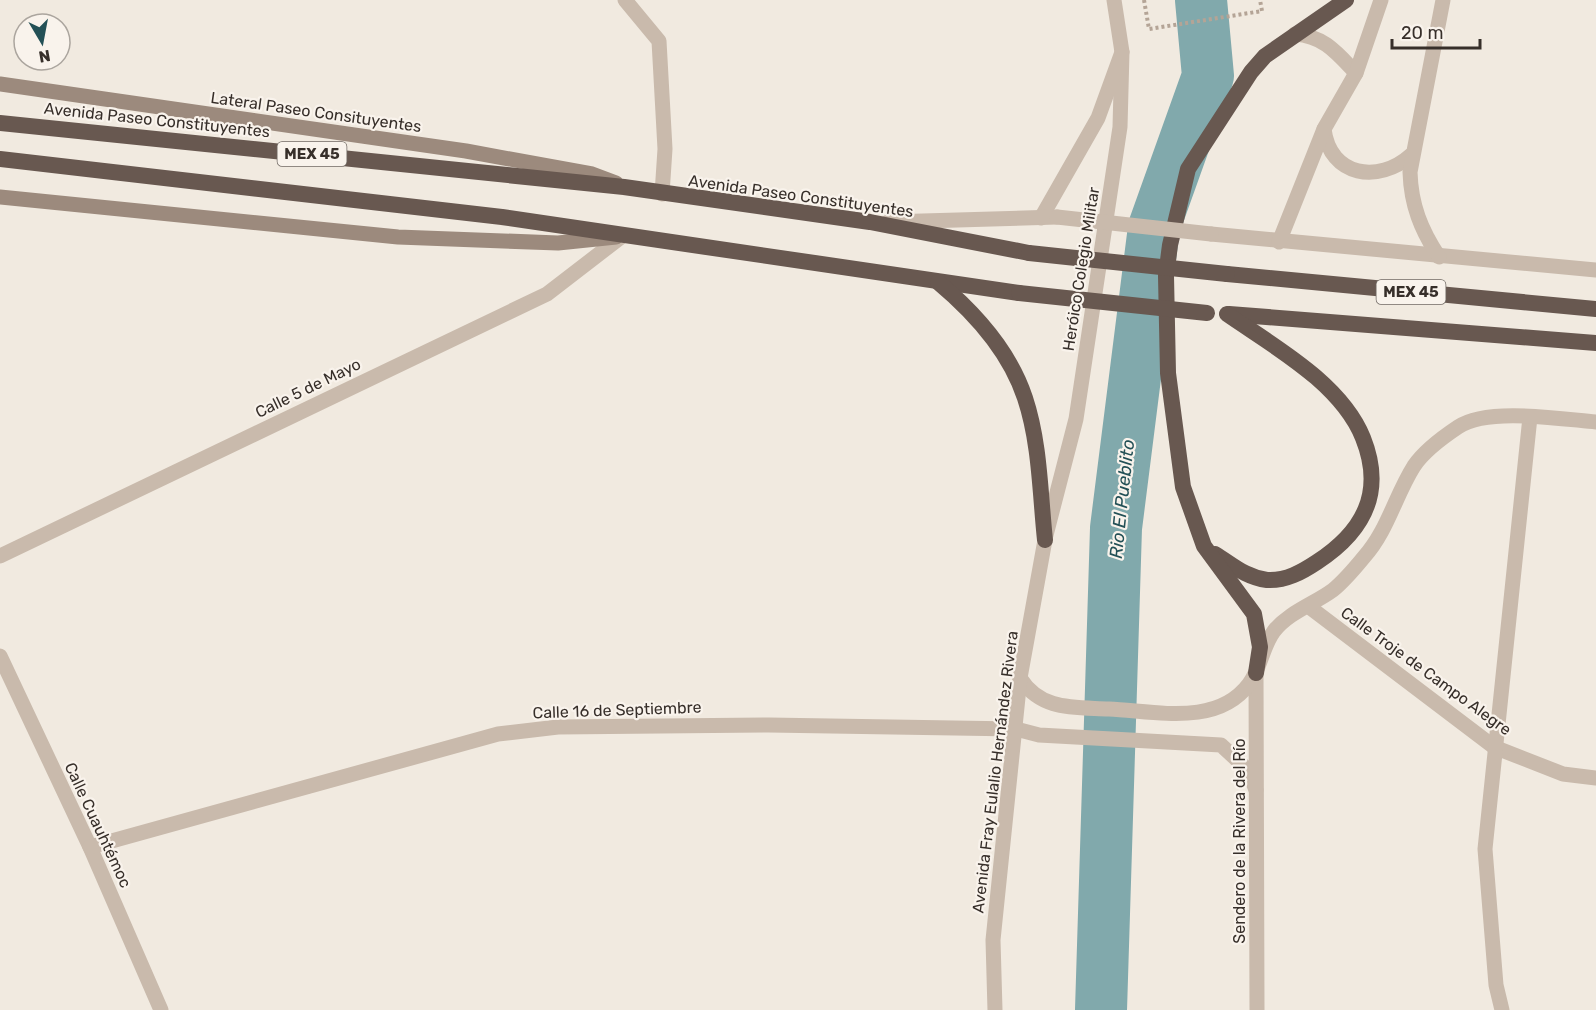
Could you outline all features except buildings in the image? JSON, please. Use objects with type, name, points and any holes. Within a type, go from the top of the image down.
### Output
[{"type":"highway","points":[[1256,673],[1260,647],[1254,614],[1204,546],[1183,487],[1168,373],[1166,276],[1170,245],[1188,170],[1251,72],[1265,56],[1346,0]]},
{"type":"highway","name":"Avenida Paseo Constituyentes","points":[[0,123],[624,187],[870,222],[1029,253],[1596,309]]},
{"type":"highway","name":"MEX 45","points":[[0,159],[502,217],[621,237],[1018,292],[1208,313],[1596,343]]},
{"type":"highway","points":[[938,281],[981,324],[1016,374],[1031,423],[1045,540]]},
{"type":"highway","points":[[1204,546],[1247,576],[1269,580],[1287,578],[1326,556],[1349,537],[1361,522],[1371,491],[1369,464],[1363,437],[1348,413],[1311,373],[1227,314]]},
{"type":"main road","name":"Lateral Paseo Consituyentes","points":[[0,84],[466,151],[592,174],[624,187]]},
{"type":"main road","points":[[0,197],[398,237],[558,243],[621,237]]},
{"type":"street","points":[[625,0],[659,40],[665,149],[662,194]]},
{"type":"street","name":"Heróico Colegio Militar","points":[[1045,540],[1076,419],[1120,127],[1122,52],[1114,0]]},
{"type":"street","points":[[1279,242],[1324,129],[1356,73],[1381,0]]},
{"type":"street","points":[[1439,257],[1422,227],[1411,196],[1411,155],[1443,0]]},
{"type":"street","points":[[1295,34],[1312,35],[1329,44],[1356,73]]},
{"type":"street","points":[[1041,218],[1098,118],[1122,52]]},
{"type":"street","points":[[1324,129],[1332,154],[1359,172],[1374,174],[1388,171],[1411,155]]},
{"type":"street","points":[[870,222],[1057,218],[1279,242],[1596,270]]},
{"type":"street","name":"Calle 5 de Mayo","points":[[0,556],[547,294],[621,237]]},
{"type":"street","points":[[1502,1010],[1496,985],[1485,849],[1530,417]]},
{"type":"street","points":[[1020,678],[1035,697],[1046,703],[1194,713],[1218,708],[1240,694],[1256,673],[1274,632],[1335,589],[1365,557],[1389,520],[1415,465],[1429,450],[1459,426],[1479,418],[1530,417],[1596,423]]},
{"type":"street","name":"Avenida Fray Eulalio Hernández Rivera","points":[[995,1010],[993,940],[1020,678],[1045,540]]},
{"type":"street","name":"Calle Troje de Campo Alegre","points":[[1308,606],[1494,747],[1563,774],[1596,778]]},
{"type":"street","name":"Calle Cuauhtémoc","points":[[0,656],[90,846],[161,1010]]},
{"type":"street","name":"Sendero de la Rivera del Río","points":[[1256,673],[1257,1010]]},
{"type":"street","name":"Calle 16 de Septiembre","points":[[90,846],[498,734],[581,726],[768,725],[1016,729],[1039,735],[1221,745],[1248,770],[1256,793]]},
{"type":"path","points":[[1144,0],[1149,29],[1262,10],[1260,0]]},
{"type":"waterway","name":"Rio El Pueblito","points":[[1101,1010],[1116,528],[1154,227],[1208,76],[1201,0]]}]
